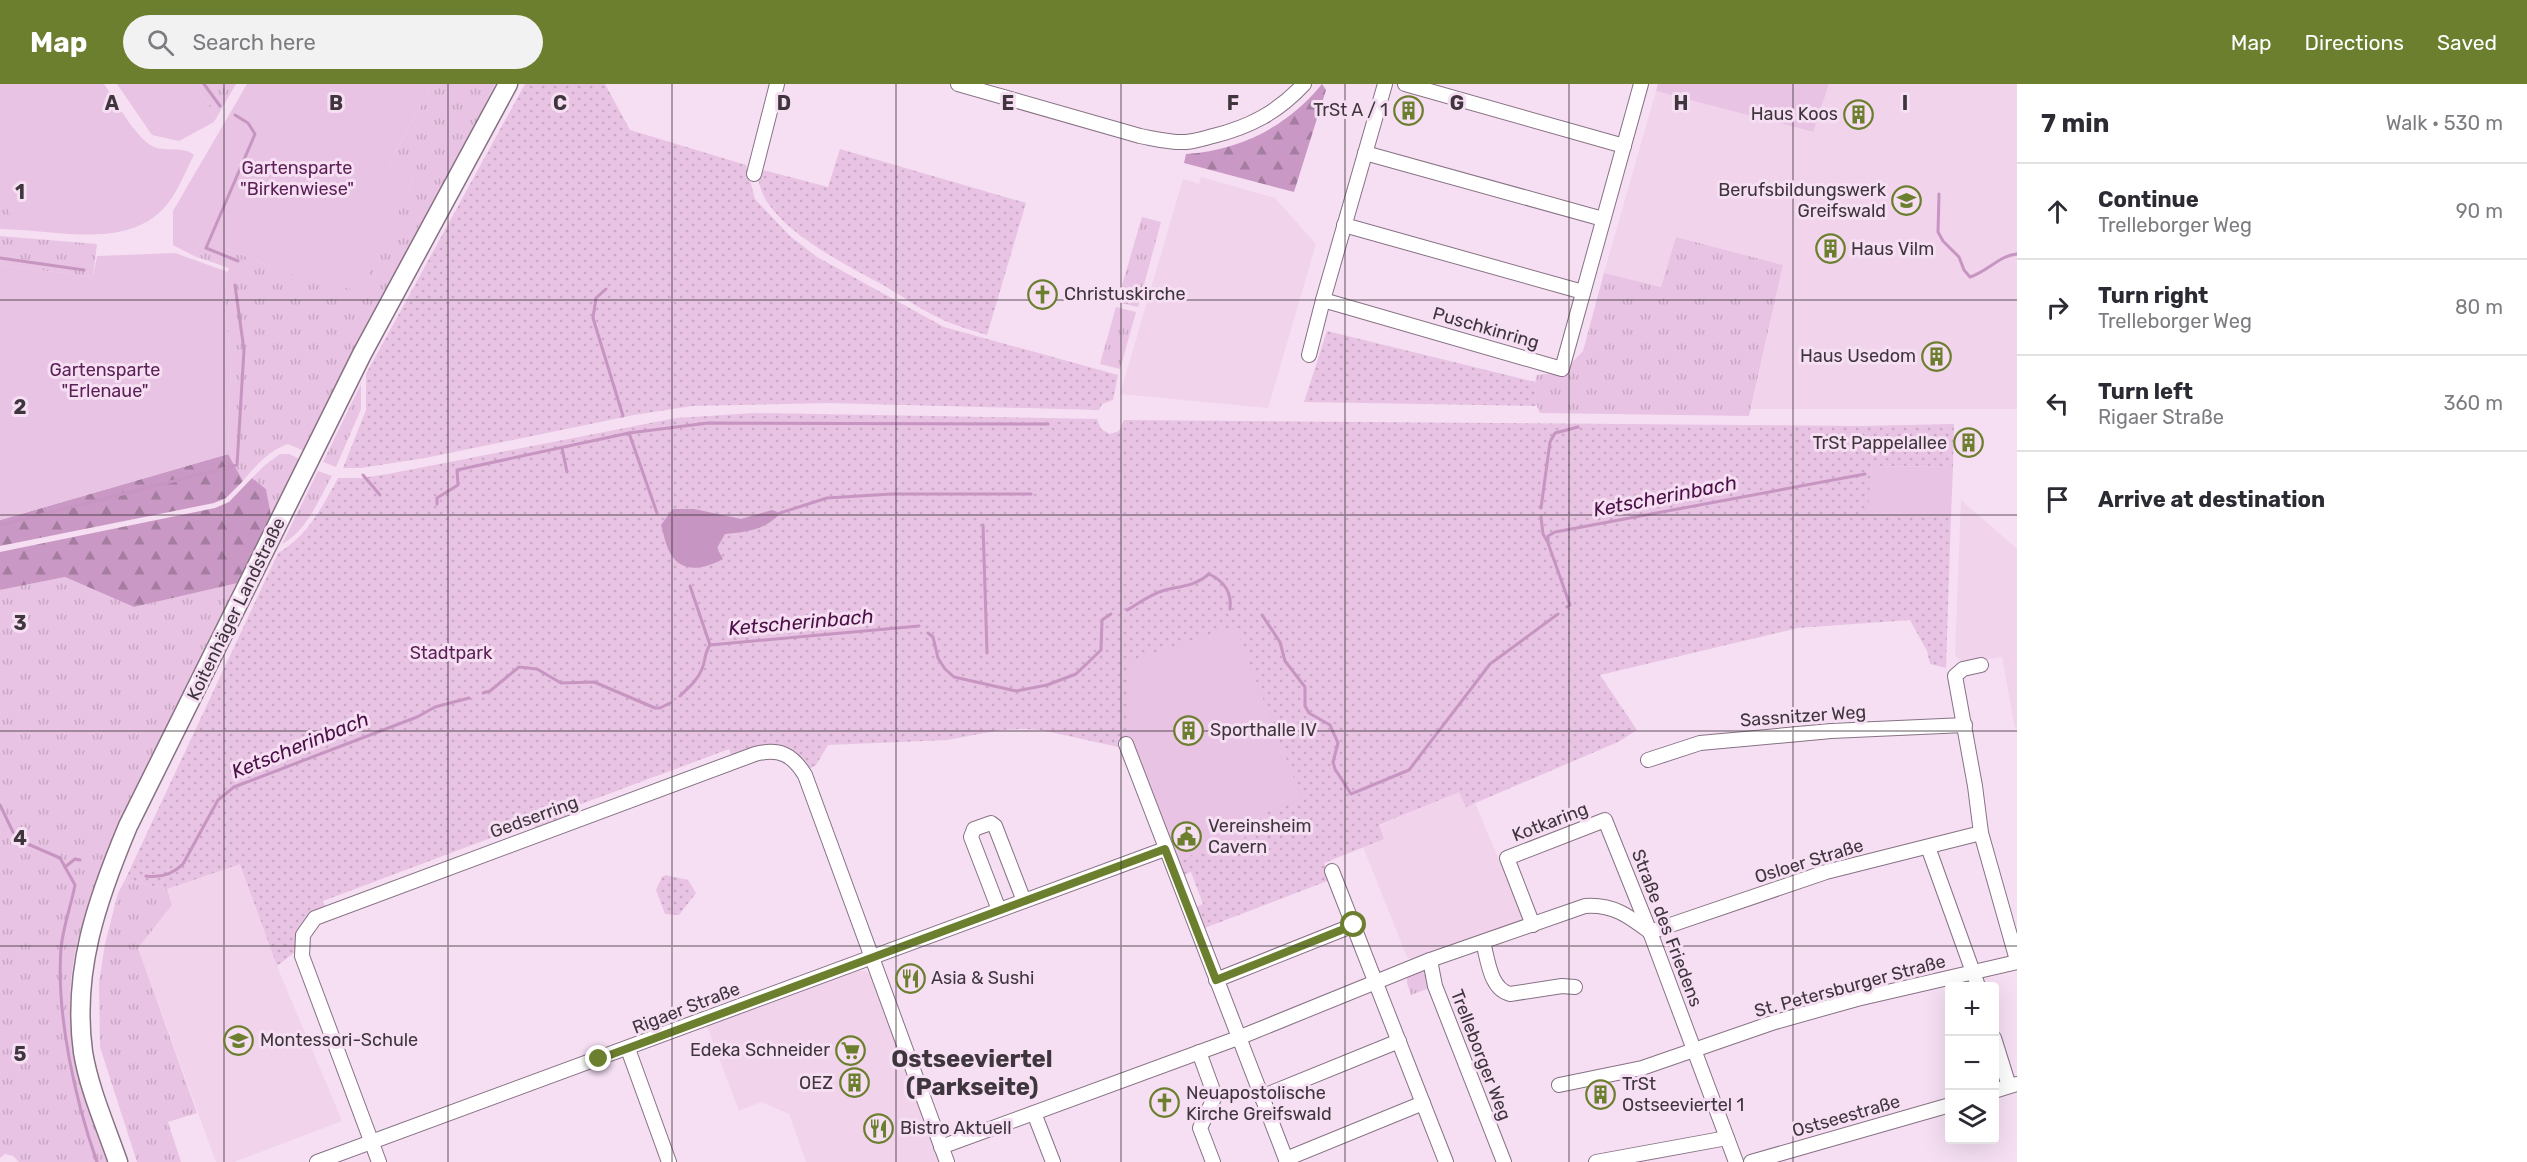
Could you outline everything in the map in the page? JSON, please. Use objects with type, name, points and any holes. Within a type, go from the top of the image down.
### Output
[{"type":"main road","name":"Koitenhäger Landstraße","points":[[118,1162],[84,1055],[79,1005],[86,948],[102,888],[128,826],[362,354],[508,84]]},
{"type":"street","points":[[754,174],[777,84]]},
{"type":"street","points":[[958,84],[1140,136],[1188,142],[1239,130],[1280,107],[1304,84]]},
{"type":"street","points":[[1013,99],[1016,84]]},
{"type":"street","points":[[1309,355],[1385,84]]},
{"type":"street","points":[[1405,84],[1624,146]]},
{"type":"street","name":"Puschkinring","points":[[1323,300],[1562,369],[1641,84]]},
{"type":"street","points":[[1365,153],[1603,219]]},
{"type":"street","points":[[1344,225],[1583,292]]},
{"type":"street","points":[[1981,665],[1963,669],[1955,676],[1965,725],[1981,834],[2017,961]]},
{"type":"street","name":"Sassnitzer Weg","points":[[1648,760],[1700,743],[1830,732],[1965,725]]},
{"type":"street","points":[[1126,744],[1286,1161],[1423,1103]]},
{"type":"street","name":"Gedserring","points":[[379,1162],[304,962],[301,945],[303,935],[315,918],[755,754],[774,751],[791,756],[804,775],[947,1162]]},
{"type":"street","name":"Kotkaring","points":[[1533,925],[1507,858],[1605,820]]},
{"type":"street","name":"Straße des Friedens","points":[[1605,820],[1650,932],[1736,1162]]},
{"type":"street","points":[[999,910],[972,837],[974,829],[981,826],[991,823],[995,826],[1024,901]]},
{"type":"street","name":"Osloer Straße","points":[[1650,932],[1826,872],[1981,834]]},
{"type":"street","points":[[1928,847],[1977,982]]},
{"type":"street","name":"Rigaer Straße","points":[[317,1162],[1165,849]]},
{"type":"street","points":[[1332,871],[1446,1162]]},
{"type":"street","points":[[941,1147],[1238,1038],[1430,960],[1585,906],[1601,905],[1628,916],[1650,932]]},
{"type":"street","points":[[1216,980],[1354,925]]},
{"type":"street","points":[[1483,942],[1494,980],[1503,993],[1510,994],[1562,986],[1575,987]]},
{"type":"street","name":"Trelleborger Weg","points":[[1430,960],[1439,997],[1504,1162]]},
{"type":"street","name":"St. Petersburger Straße","points":[[1694,1050],[1777,1021],[1857,999],[2017,961]]},
{"type":"street","points":[[1261,1096],[1399,1041]]},
{"type":"street","points":[[1998,1090],[2013,1085],[1999,1048]]},
{"type":"street","points":[[628,1049],[669,1162]]},
{"type":"street","points":[[1559,1085],[1642,1068],[1694,1050]]},
{"type":"street","points":[[1199,1052],[1215,1096],[1200,1128],[1214,1162]]},
{"type":"street","name":"Ostseestraße","points":[[1752,1162],[1945,1105]]},
{"type":"street","points":[[1034,1113],[1053,1162]]},
{"type":"street","points":[[1596,1162],[1727,1138]]},
{"type":"shaded area","name":"Berufsbildungswerk Greifswald","points":[[1829,84],[2017,84],[2017,409],[1751,409],[1783,265],[1676,237],[1661,287],[1604,273],[1656,91],[1812,132]]},
{"type":"shaded area","points":[[1201,177],[1275,198],[1316,244],[1268,408],[1120,394],[1183,179],[1199,184]]},
{"type":"shaded area","points":[[1961,500],[2017,549],[2017,729],[2015,729],[2002,657],[1962,664],[1955,655]]},
{"type":"shaded area","points":[[673,509],[694,509],[741,519],[772,510],[780,513],[762,527],[725,534],[717,548],[723,559],[696,568],[677,562],[668,549],[661,525]]},
{"type":"shaded area","points":[[1460,791],[1466,806],[1475,803],[1525,922],[1411,959],[1407,957],[1363,847],[1384,839],[1379,826]]},
{"type":"shaded area","name":"Montessori-Schule","points":[[240,863],[277,966],[342,1121],[234,1162],[216,1162],[138,948],[172,905],[167,889]]},
{"type":"shaded area","points":[[857,971],[866,971],[873,979],[941,1162],[806,1162],[789,1114],[761,1102],[739,1111],[706,1024]]},
{"type":"green space","points":[[0,84],[104,84],[133,128],[147,142],[154,147],[190,152],[194,155],[177,190],[164,208],[150,220],[133,228],[97,234],[21,230],[0,197]]},
{"type":"green space","points":[[117,84],[196,84],[213,113],[214,122],[179,141],[152,135]]},
{"type":"green space","points":[[196,84],[236,84],[214,122],[213,113]]},
{"type":"green space","name":"Gartensparte \"Birkenwiese\"","points":[[247,84],[433,84],[389,163],[414,178],[361,292],[281,271],[204,239],[194,256],[173,245],[173,211]]},
{"type":"green space","points":[[433,84],[495,84],[455,166],[306,452],[288,444],[281,447],[263,459],[243,481],[228,454],[231,358],[223,295],[229,268],[194,256],[204,239],[281,271],[361,291],[414,178],[389,163]]},
{"type":"green space","points":[[525,84],[605,84],[630,130],[746,165],[755,199],[790,236],[817,257],[944,327],[1118,375],[1113,400],[1102,404],[1099,410],[828,403],[692,406],[634,415],[425,458],[361,468],[343,468],[366,410],[366,374]]},
{"type":"green space","points":[[1322,84],[1326,90],[1294,192],[1184,163],[1186,154],[1226,147],[1279,124],[1309,99]]},
{"type":"green space","points":[[1658,84],[1829,84],[1813,132],[1656,91]]},
{"type":"green space","points":[[840,149],[1026,203],[987,335],[931,314],[826,253],[785,222],[770,205],[760,188],[759,169],[828,187]]},
{"type":"green space","points":[[0,197],[21,230],[0,229]]},
{"type":"green space","points":[[1142,217],[1161,222],[1138,307],[1117,302]]},
{"type":"green space","points":[[0,236],[97,244],[93,277],[0,265]]},
{"type":"green space","points":[[1676,237],[1783,265],[1749,416],[1540,413],[1535,394],[1537,375],[1563,372],[1583,351],[1604,273],[1661,287]]},
{"type":"green space","name":"Gartensparte \"Erlenaue\"","points":[[175,253],[228,272],[223,295],[231,358],[228,454],[0,520],[0,265],[93,277],[97,256]]},
{"type":"green space","points":[[1116,307],[1136,312],[1120,369],[1100,364]]},
{"type":"green space","points":[[1327,331],[1535,382],[1536,406],[1304,402]]},
{"type":"green space","points":[[361,384],[361,409],[336,467],[323,462]]},
{"type":"green space","name":"Stadtpark","points":[[755,413],[1097,419],[1101,429],[1110,434],[1119,431],[1124,420],[1860,426],[1954,424],[1953,467],[1871,466],[1869,514],[1951,516],[1946,668],[1930,664],[1927,651],[1910,620],[1798,628],[1600,675],[1637,730],[1618,742],[1466,807],[1459,792],[1379,825],[1384,839],[1324,863],[1330,880],[1202,929],[1193,908],[1203,904],[1191,872],[1181,876],[1176,862],[1202,850],[1272,828],[1266,812],[1130,739],[1123,748],[1041,730],[1023,729],[1001,730],[947,740],[828,745],[816,765],[808,770],[802,758],[785,747],[764,747],[732,757],[729,749],[576,806],[579,814],[536,830],[533,822],[323,901],[326,908],[295,952],[277,966],[240,864],[167,889],[125,880],[278,553],[289,546],[306,529],[338,478],[361,478],[388,474],[676,418]]},
{"type":"green space","points":[[228,454],[243,481],[226,498],[214,503],[0,546],[0,520]]},
{"type":"green space","points":[[280,454],[289,454],[302,460],[272,521],[266,489],[252,478]]},
{"type":"green space","points":[[1871,466],[1953,467],[1951,516],[1868,514]]},
{"type":"green space","points":[[318,471],[332,476],[305,523],[299,531],[282,544]]},
{"type":"green space","points":[[252,478],[266,489],[272,521],[242,582],[134,607],[65,577],[0,590],[0,552],[215,508],[229,502]]},
{"type":"green space","points":[[65,577],[134,607],[242,582],[93,894],[80,930],[72,973],[71,1028],[80,1081],[107,1162],[19,1162],[13,1156],[5,1154],[0,1158],[0,590]]},
{"type":"green space","points":[[1235,626],[1302,799],[1267,812],[1273,828],[1202,850],[1176,862],[1130,739],[1127,662]]},
{"type":"green space","points":[[666,875],[688,880],[696,893],[679,915],[665,914],[656,890],[662,877]]},
{"type":"green space","points":[[125,880],[167,889],[172,905],[138,948],[197,1113],[168,1122],[181,1162],[137,1162],[100,1047],[99,982],[105,944],[118,893]]},
{"type":"green space","points":[[1426,967],[1432,987],[1411,995],[1407,974]]},
{"type":"waterway","points":[[204,84],[220,106]]},
{"type":"waterway","points":[[235,115],[248,123],[255,134],[206,248],[238,261]]},
{"type":"waterway","points":[[1939,194],[1938,232],[1943,241],[1959,257],[1964,270],[1970,277],[2005,257],[2017,254]]},
{"type":"waterway","points":[[0,258],[84,270]]},
{"type":"waterway","points":[[0,525],[237,465],[244,350],[235,285]]},
{"type":"waterway","points":[[606,289],[596,298],[593,318],[623,416]]},
{"type":"waterway","points":[[437,504],[437,498],[458,485],[457,470],[629,433],[708,423],[1048,424]]},
{"type":"waterway","points":[[1541,508],[1550,442],[1555,433],[1578,427]]},
{"type":"waterway","points":[[629,433],[657,513]]},
{"type":"waterway","points":[[562,448],[567,472]]},
{"type":"waterway","name":"Ketscherinbach","points":[[1567,607],[1570,605],[1548,543],[1548,536],[1555,532],[1865,474]]},
{"type":"waterway","points":[[363,475],[380,495]]},
{"type":"waterway","points":[[780,513],[827,498],[891,494],[1031,494]]},
{"type":"waterway","points":[[1541,517],[1543,534],[1547,541]]},
{"type":"waterway","points":[[983,525],[987,653]]},
{"type":"waterway","name":"Ketscherinbach","points":[[1127,610],[1155,594],[1193,583],[1209,574],[1226,588],[1230,598],[1230,609]]},
{"type":"waterway","points":[[690,586],[710,645]]},
{"type":"waterway","name":"Ketscherinbach","points":[[928,633],[933,637],[938,658],[954,677],[1016,691],[1047,685],[1076,674],[1101,650],[1102,620],[1111,614]]},
{"type":"waterway","name":"Ketscherinbach","points":[[1262,615],[1280,642],[1285,661],[1305,687],[1305,706],[1309,713],[1330,725],[1338,743],[1333,762],[1335,769],[1351,794],[1409,770],[1490,664],[1558,614]]},
{"type":"waterway","name":"Ketscherinbach","points":[[680,696],[700,673],[710,645],[919,626]]},
{"type":"waterway","name":"Ketscherinbach","points":[[483,693],[490,691],[519,667],[537,669],[561,683],[594,682],[655,708],[670,703]]},
{"type":"waterway","name":"Ketscherinbach","points":[[146,876],[166,874],[183,864],[218,800],[234,787],[417,717],[435,707],[469,698]]},
{"type":"waterway","name":"Ketscherinbach","points":[[0,805],[13,832],[21,841],[60,858],[75,885],[61,948],[61,1001],[69,1056],[81,1112],[97,1162]]},
{"type":"waterway","name":"Ketscherinbach","points":[[65,867],[75,859],[80,860]]},
{"type":"place","name":"TrSt A / 1","points":[[1409,110]]},
{"type":"place","name":"Haus Koos","points":[[1859,114]]},
{"type":"place","name":"Berufsbildungswerk Greifswald","points":[[1907,200]]},
{"type":"place","name":"Haus Vilm","points":[[1830,249]]},
{"type":"place","name":"Christuskirche","points":[[1043,294]]},
{"type":"place","name":"Haus Usedom","points":[[1937,356]]},
{"type":"place","name":"TrSt Pappelallee","points":[[1968,443]]},
{"type":"place","name":"Sporthalle IV","points":[[1189,730]]},
{"type":"place","name":"Vereinsheim Cavern","points":[[1187,836]]},
{"type":"place","name":"Asia & Sushi","points":[[910,978]]},
{"type":"place","name":"Montessori-Schule","points":[[239,1040]]},
{"type":"place","name":"Edeka Schneider","points":[[851,1050]]},
{"type":"place","name":"OEZ","points":[[854,1083]]},
{"type":"place","name":"TrSt Ostseeviertel 1","points":[[1601,1094]]},
{"type":"place","name":"Neuapostolische Kirche Greifswald","points":[[1165,1103]]},
{"type":"place","name":"Bistro Aktuell","points":[[879,1128]]},
{"type":"district","name":"Ostseeviertel (Parkseite)","points":[[972,1073]]},
{"type":"route","points":[[599,1059],[1165,849],[1216,980],[1354,925]]}]
